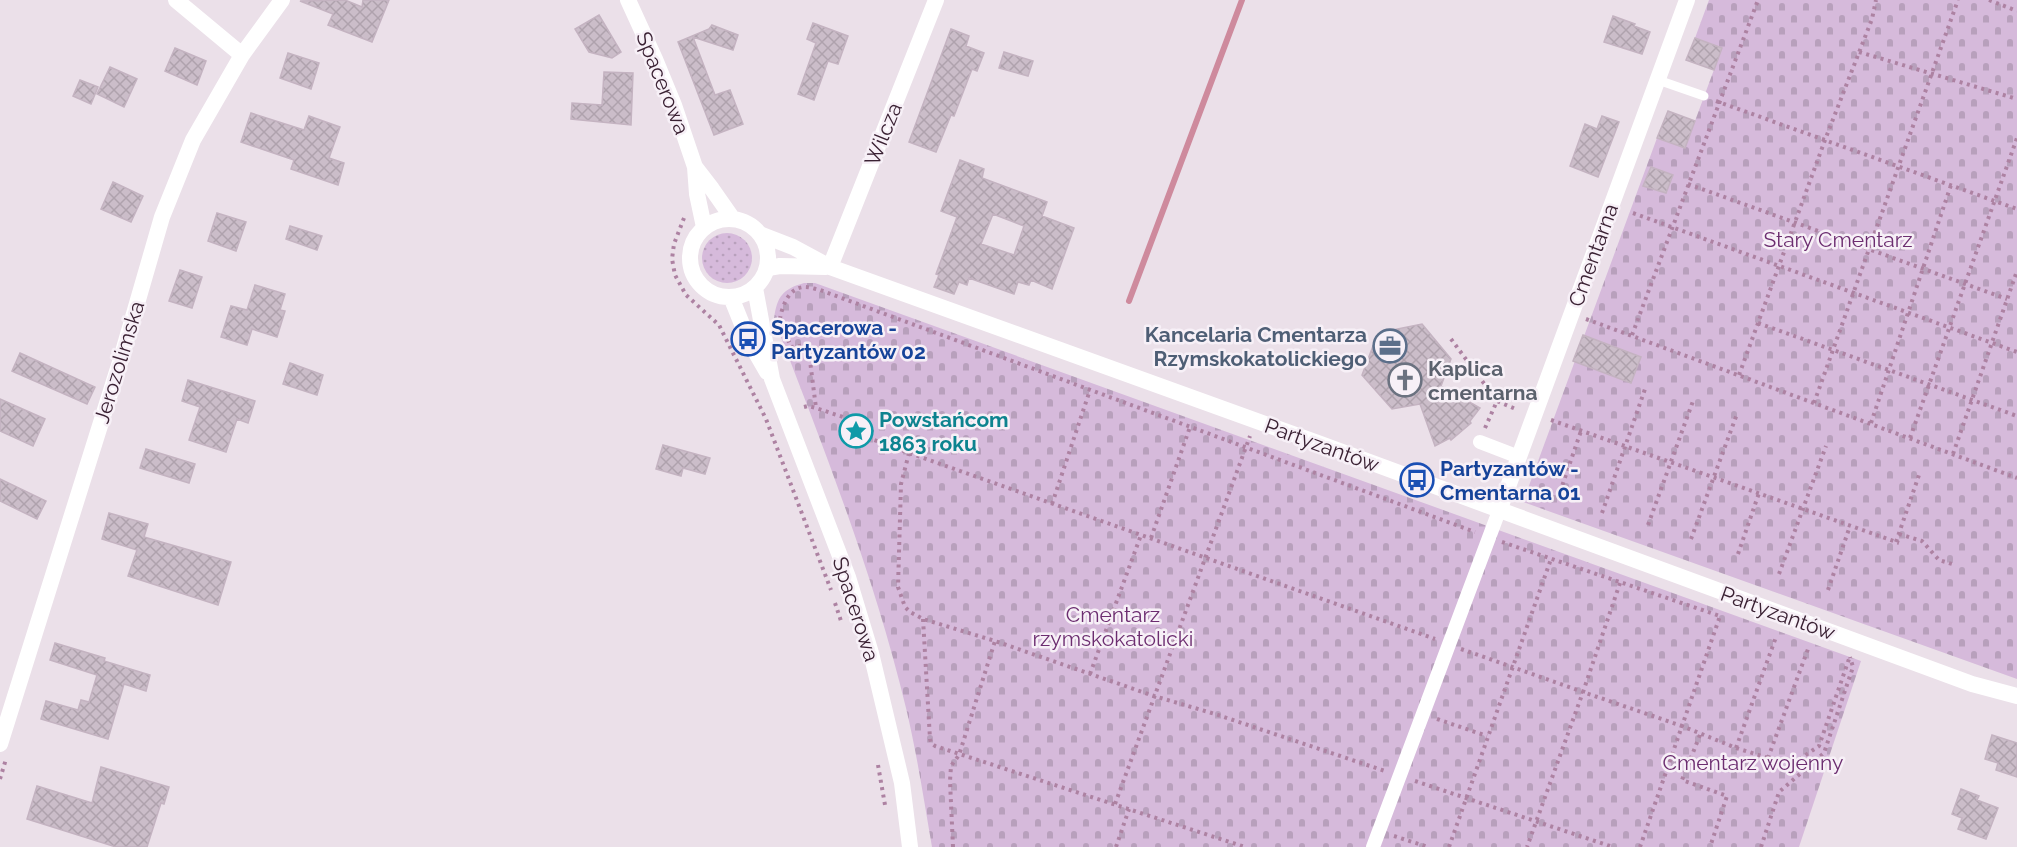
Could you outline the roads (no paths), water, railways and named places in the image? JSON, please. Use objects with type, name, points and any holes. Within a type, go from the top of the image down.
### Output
[{"type":"street","points":[[176,0],[242,55]]},
{"type":"street","name":"Jerozolimska","points":[[0,744],[120,362],[162,217],[193,140],[242,55],[282,0]]},
{"type":"street","name":"Spacerowa","points":[[628,0],[674,105],[695,167],[697,194],[704,227]]},
{"type":"street","name":"Wilcza","points":[[830,267],[936,0]]},
{"type":"street","name":"Cmentarna","points":[[1499,510],[1687,0]]},
{"type":"street","name":"Spacerowa","points":[[695,167],[733,219]]},
{"type":"street","points":[[722,219],[733,219],[744,221],[762,235],[768,251],[768,268],[755,288],[740,296],[719,296],[708,291],[699,283],[692,272],[691,248],[704,227],[722,219]]},
{"type":"street","name":"Partyzantów","points":[[762,235],[793,247],[830,267],[1961,680],[2017,696]]},
{"type":"street","name":"Partyzantów","points":[[768,268],[830,267]]},
{"type":"street","name":"Spacerowa","points":[[755,288],[772,379],[848,577],[871,653],[902,783],[910,847]]},
{"type":"street","name":"Spacerowa","points":[[731,297],[748,339],[772,379]]},
{"type":"street","points":[[1482,437],[1519,457]]},
{"type":"street","points":[[1373,847],[1499,510]]},
{"type":"lane","points":[[1658,80],[1704,96]]},
{"type":"waterway","points":[[1129,301],[1242,0]]},
{"type":"place","name":"Spacerowa - Partyzantów 02","points":[[748,339]]},
{"type":"place","name":"Kancelaria Cmentarza Rzymskokatolickiego","points":[[1390,346]]},
{"type":"place","name":"Kaplica cmentarna","points":[[1405,380]]},
{"type":"place","name":"Powstańcom 1863 roku","points":[[856,431]]},
{"type":"place","name":"Partyzantów - Cmentarna 01","points":[[1417,480]]},
{"type":"park label","name":"Stary Cmentarz","points":[[1838,239]]},
{"type":"park label","name":"Cmentarz rzymskokatolicki","points":[[1113,626]]},
{"type":"park label","name":"Cmentarz wojenny","points":[[1753,762]]}]
